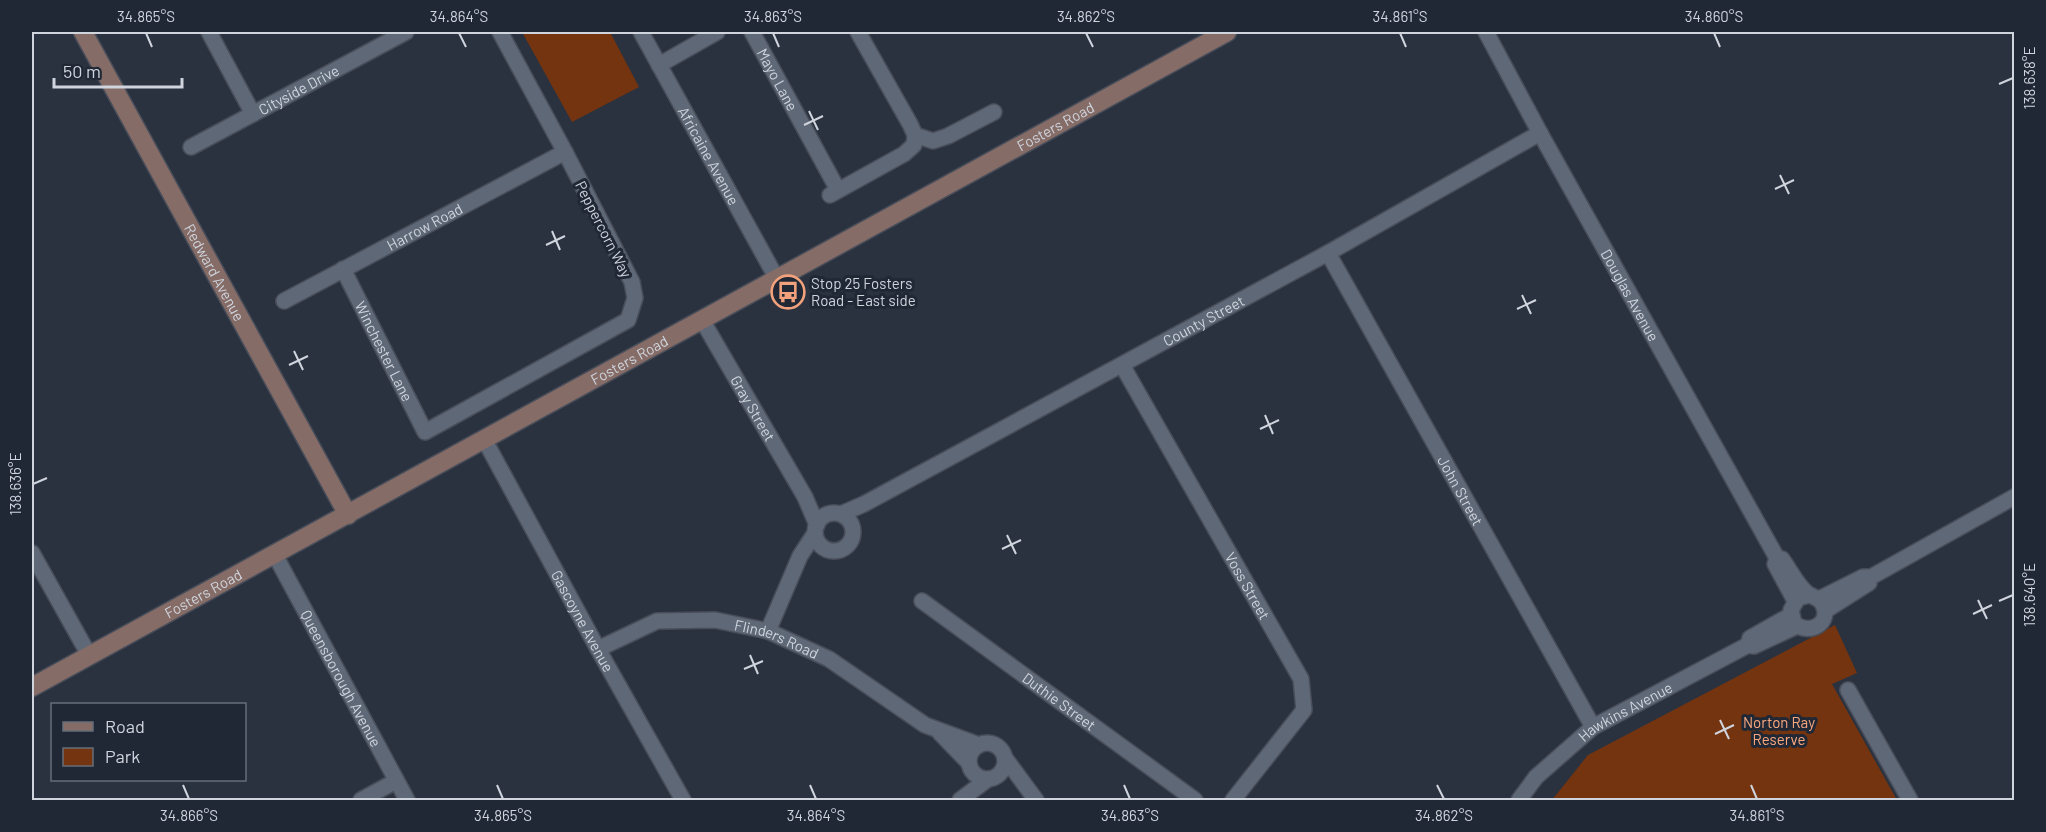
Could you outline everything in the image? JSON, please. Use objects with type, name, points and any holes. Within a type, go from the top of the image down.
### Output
[{"type":"main road","name":"Redward Avenue","points":[[83,32],[348,515]]},
{"type":"main road","name":"Fosters Road","points":[[32,687],[777,279],[1220,33]]},
{"type":"street","points":[[209,32],[252,114]]},
{"type":"street","name":"Cityside Drive","points":[[191,147],[406,32]]},
{"type":"street","name":"Peppercorn Way","points":[[425,432],[628,320],[635,298],[632,282],[500,32]]},
{"type":"street","name":"Africaine Avenue","points":[[641,32],[777,279]]},
{"type":"street","points":[[659,65],[717,32]]},
{"type":"street","name":"Mayo Lane","points":[[752,32],[834,193],[904,154],[914,145],[915,135]]},
{"type":"street","points":[[858,32],[915,135],[933,141],[994,111]]},
{"type":"street","name":"Douglas Avenue","points":[[1486,32],[1777,558],[1775,564],[1806,608]]},
{"type":"street","name":"County Street","points":[[836,514],[864,504],[1122,365],[1328,253],[1540,133]]},
{"type":"street","name":"Harrow Road","points":[[284,301],[565,152]]},
{"type":"street","name":"John Street","points":[[1328,253],[1593,727]]},
{"type":"street","name":"Winchester Lane","points":[[344,269],[425,432]]},
{"type":"street","name":"Gray Street","points":[[702,320],[805,497],[816,529]]},
{"type":"street","name":"Voss Street","points":[[1122,365],[1301,679],[1304,710],[1233,801]]},
{"type":"street","name":"Gascoyne Avenue","points":[[484,440],[683,801]]},
{"type":"street","name":"Gray Street","points":[[805,497],[836,514]]},
{"type":"street","name":"Hawkins Avenue","points":[[1519,801],[1536,777],[1593,727],[1748,645],[1754,646],[1806,608],[1863,577],[1871,577],[2013,501]]},
{"type":"street","points":[[852,527],[864,504]]},
{"type":"street","points":[[768,631],[800,556],[825,516],[836,514],[850,522],[853,532],[849,543],[841,550],[800,556]]},
{"type":"street","points":[[816,529],[820,544],[830,550]]},
{"type":"street","points":[[32,553],[89,655]]},
{"type":"street","name":"Queensborough Avenue","points":[[274,555],[407,801]]},
{"type":"street","name":"Duthie Street","points":[[922,601],[1195,801]]},
{"type":"street","name":"Flinders Road","points":[[598,649],[657,621],[716,620],[768,631],[829,659],[925,725],[979,745]]},
{"type":"street","points":[[1848,690],[1910,801]]},
{"type":"street","name":"Flinders Road","points":[[938,731],[970,765]]},
{"type":"street","points":[[960,801],[970,765],[971,752],[985,743],[1000,749],[1031,795]]},
{"type":"street","points":[[960,801],[1003,769],[1005,758]]},
{"type":"street","points":[[970,765],[977,776],[991,778],[1031,795]]},
{"type":"street","points":[[361,801],[396,781]]},
{"type":"green space","points":[[522,32],[610,32],[639,87],[572,122]]},
{"type":"green space","name":"Norton Ray Reserve","points":[[1835,625],[1857,673],[1832,684],[1897,800],[1552,800],[1588,755]]},
{"type":"place","name":"Stop 25 Fosters Road - East side","points":[[788,292]]}]
